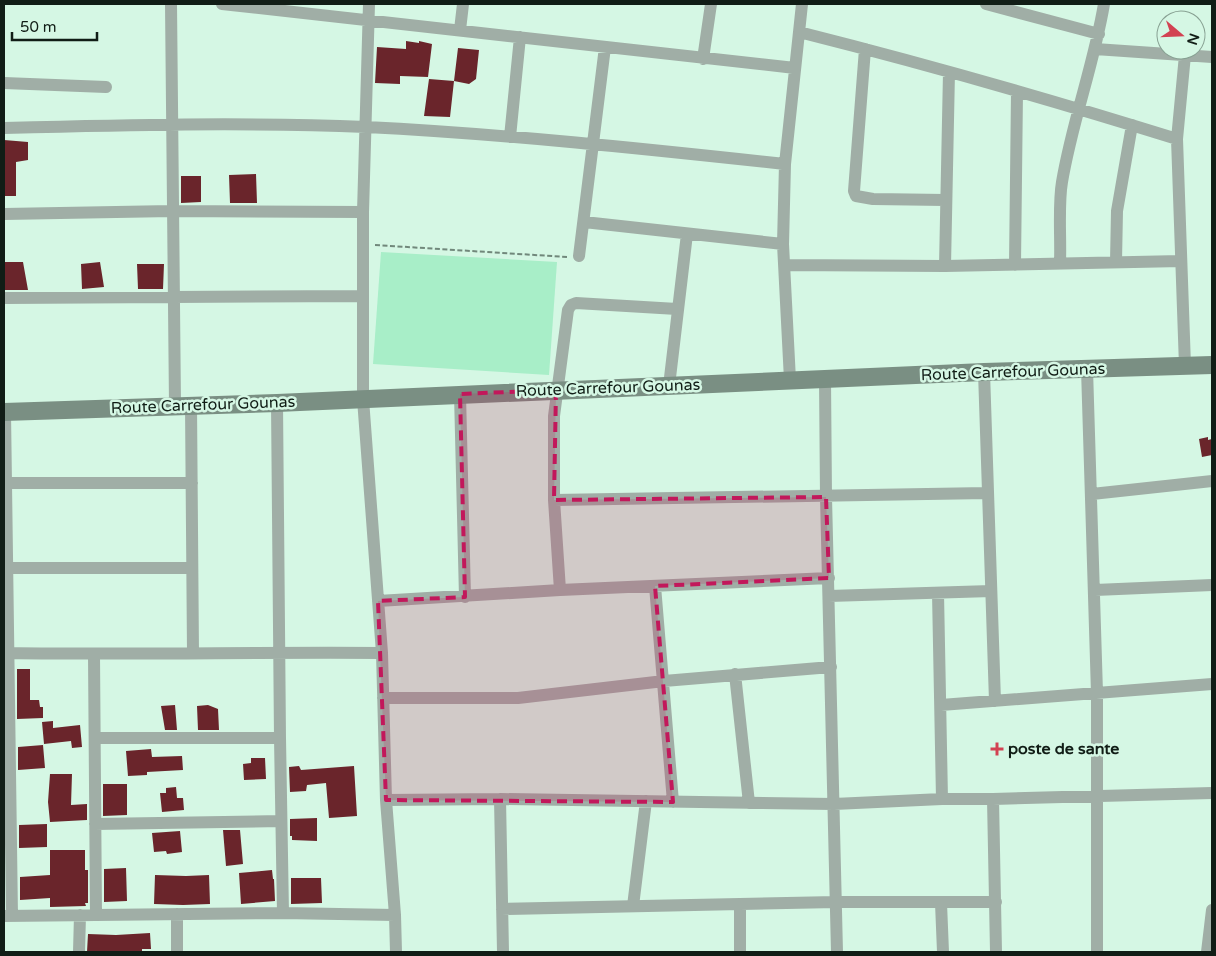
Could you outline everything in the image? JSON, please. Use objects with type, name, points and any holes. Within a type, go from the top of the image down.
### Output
[{"type":"main road","name":"Route Carrefour Gounas","points":[[4,412],[277,403],[984,372],[1212,365]]},
{"type":"street","points":[[170,4],[172,210],[175,297],[183,405],[192,483],[193,653]]},
{"type":"street","points":[[222,4],[276,7],[367,20],[605,48],[795,68]]},
{"type":"street","points":[[369,4],[367,20],[363,212],[363,399],[382,653],[386,800],[396,952]]},
{"type":"street","points":[[460,30],[463,4]]},
{"type":"street","points":[[704,59],[711,4]]},
{"type":"street","points":[[790,380],[783,244],[785,164],[802,4]]},
{"type":"street","points":[[986,4],[1099,34]]},
{"type":"street","points":[[1060,262],[1062,185],[1079,108],[1099,34],[1104,4]]},
{"type":"street","points":[[799,32],[1079,108],[1177,139]]},
{"type":"street","points":[[510,137],[520,37]]},
{"type":"street","points":[[577,257],[584,222],[605,48]]},
{"type":"street","points":[[865,49],[854,192],[856,196],[873,199],[945,200]]},
{"type":"street","points":[[1095,49],[1156,53]]},
{"type":"street","points":[[1185,60],[1177,139],[1185,366]]},
{"type":"street","points":[[944,266],[949,72]]},
{"type":"street","points":[[4,83],[106,87]]},
{"type":"street","points":[[1014,265],[1017,92]]},
{"type":"street","points":[[4,128],[171,123],[365,127],[593,143],[785,164]]},
{"type":"street","points":[[1116,262],[1117,212],[1132,125]]},
{"type":"street","points":[[4,214],[172,210],[363,212]]},
{"type":"street","points":[[584,222],[783,244]]},
{"type":"street","points":[[669,386],[688,234]]},
{"type":"street","points":[[784,264],[944,266],[1060,262],[1181,261]]},
{"type":"street","points":[[4,298],[363,296]]},
{"type":"street","points":[[560,590],[554,500],[554,416],[568,310],[571,305],[576,303],[678,309]]},
{"type":"street","points":[[1087,369],[1097,693],[1097,952]]},
{"type":"street","points":[[984,372],[995,701]]},
{"type":"street","points":[[825,379],[837,952]]},
{"type":"street","points":[[460,394],[465,597]]},
{"type":"street","points":[[277,403],[283,913]]},
{"type":"street","points":[[4,412],[9,653],[7,737],[8,916],[283,913],[395,915]]},
{"type":"street","points":[[1092,494],[1212,481]]},
{"type":"street","points":[[6,483],[192,483]]},
{"type":"street","points":[[554,500],[987,493]]},
{"type":"street","points":[[8,568],[191,568]]},
{"type":"street","points":[[378,601],[560,590],[829,578]]},
{"type":"street","points":[[1095,590],[1212,585]]},
{"type":"street","points":[[655,586],[674,802]]},
{"type":"street","points":[[829,596],[991,591]]},
{"type":"street","points":[[938,593],[942,799]]},
{"type":"street","points":[[9,653],[94,655],[280,652],[382,653]]},
{"type":"street","points":[[94,655],[96,915]]},
{"type":"street","points":[[383,698],[518,698],[735,674],[830,668]]},
{"type":"street","points":[[735,674],[749,803]]},
{"type":"street","points":[[941,705],[1212,684]]},
{"type":"street","points":[[96,738],[280,738]]},
{"type":"street","points":[[386,800],[500,799],[834,804],[942,799],[1212,794]]},
{"type":"street","points":[[500,799],[503,952]]},
{"type":"street","points":[[993,799],[996,952]]},
{"type":"street","points":[[633,906],[646,801]]},
{"type":"street","points":[[95,824],[281,821]]},
{"type":"street","points":[[502,909],[836,902],[996,902]]},
{"type":"street","points":[[941,903],[943,952]]},
{"type":"street","points":[[740,904],[740,952]]},
{"type":"street","points":[[1207,952],[1211,933],[1212,910]]},
{"type":"street","points":[[176,914],[178,952]]},
{"type":"street","points":[[79,952],[80,915]]},
{"type":"path","points":[[363,244],[577,257]]},
{"type":"highlighted area","points":[[556,390],[554,500],[826,497],[829,578],[655,586],[673,802],[386,800],[378,601],[465,597],[460,394]]},
{"type":"green space","points":[[381,252],[557,262],[549,375],[373,364]]},
{"type":"building","points":[[406,41],[432,44],[428,77],[400,76],[400,84],[375,83],[377,47],[406,49]]},
{"type":"building","points":[[458,48],[479,50],[476,79],[469,84],[454,81]]},
{"type":"building","points":[[429,79],[454,81],[450,117],[424,116]]},
{"type":"building","points":[[4,140],[28,142],[28,160],[16,162],[16,196],[4,196]]},
{"type":"building","points":[[256,174],[257,203],[230,203],[229,175]]},
{"type":"building","points":[[181,176],[201,176],[201,202],[181,203]]},
{"type":"building","points":[[4,262],[23,262],[28,290],[4,290]]},
{"type":"building","points":[[100,262],[104,287],[82,289],[81,264]]},
{"type":"building","points":[[137,264],[164,264],[163,289],[138,289]]},
{"type":"building","points":[[1208,437],[1208,440],[1212,439],[1212,455],[1202,457],[1199,439]]},
{"type":"building","points":[[17,669],[30,669],[30,700],[39,700],[40,707],[43,707],[43,718],[17,719]]},
{"type":"building","points":[[175,705],[177,730],[165,730],[161,706]]},
{"type":"building","points":[[208,705],[218,709],[219,730],[198,730],[197,706]]},
{"type":"building","points":[[53,721],[53,728],[80,725],[82,747],[72,748],[71,741],[44,744],[42,722]]},
{"type":"building","points":[[43,745],[45,768],[18,770],[18,747]]},
{"type":"building","points":[[151,749],[152,757],[182,756],[183,770],[147,772],[147,775],[128,776],[126,751]]},
{"type":"building","points":[[251,758],[265,758],[266,779],[244,780],[243,764],[251,763]]},
{"type":"building","points":[[299,766],[301,770],[354,766],[357,816],[329,818],[326,783],[307,785],[306,791],[290,792],[289,767]]},
{"type":"building","points":[[50,774],[72,774],[71,805],[87,804],[87,820],[50,822],[48,802]]},
{"type":"building","points":[[103,784],[127,784],[127,815],[103,816]]},
{"type":"building","points":[[176,787],[177,798],[183,798],[184,810],[162,812],[160,793],[166,793],[166,788]]},
{"type":"building","points":[[317,818],[317,841],[292,840],[292,836],[290,836],[290,819]]},
{"type":"building","points":[[47,824],[47,847],[19,848],[19,825]]},
{"type":"building","points":[[223,830],[240,830],[243,864],[226,866]]},
{"type":"building","points":[[180,831],[182,852],[167,854],[166,851],[154,852],[152,833]]},
{"type":"building","points":[[50,850],[85,850],[85,870],[88,870],[88,903],[85,903],[86,906],[50,907],[50,898],[20,900],[20,877],[50,875]]},
{"type":"building","points":[[126,868],[127,901],[104,902],[104,869]]},
{"type":"building","points":[[272,870],[275,901],[241,904],[239,873]]},
{"type":"building","points":[[155,875],[209,875],[210,904],[154,904]]},
{"type":"building","points":[[291,878],[321,878],[322,903],[291,904]]},
{"type":"building","points":[[150,933],[151,949],[142,949],[142,952],[87,952],[88,934]]},
{"type":"place","name":"poste de sante","points":[[997,749]]}]
